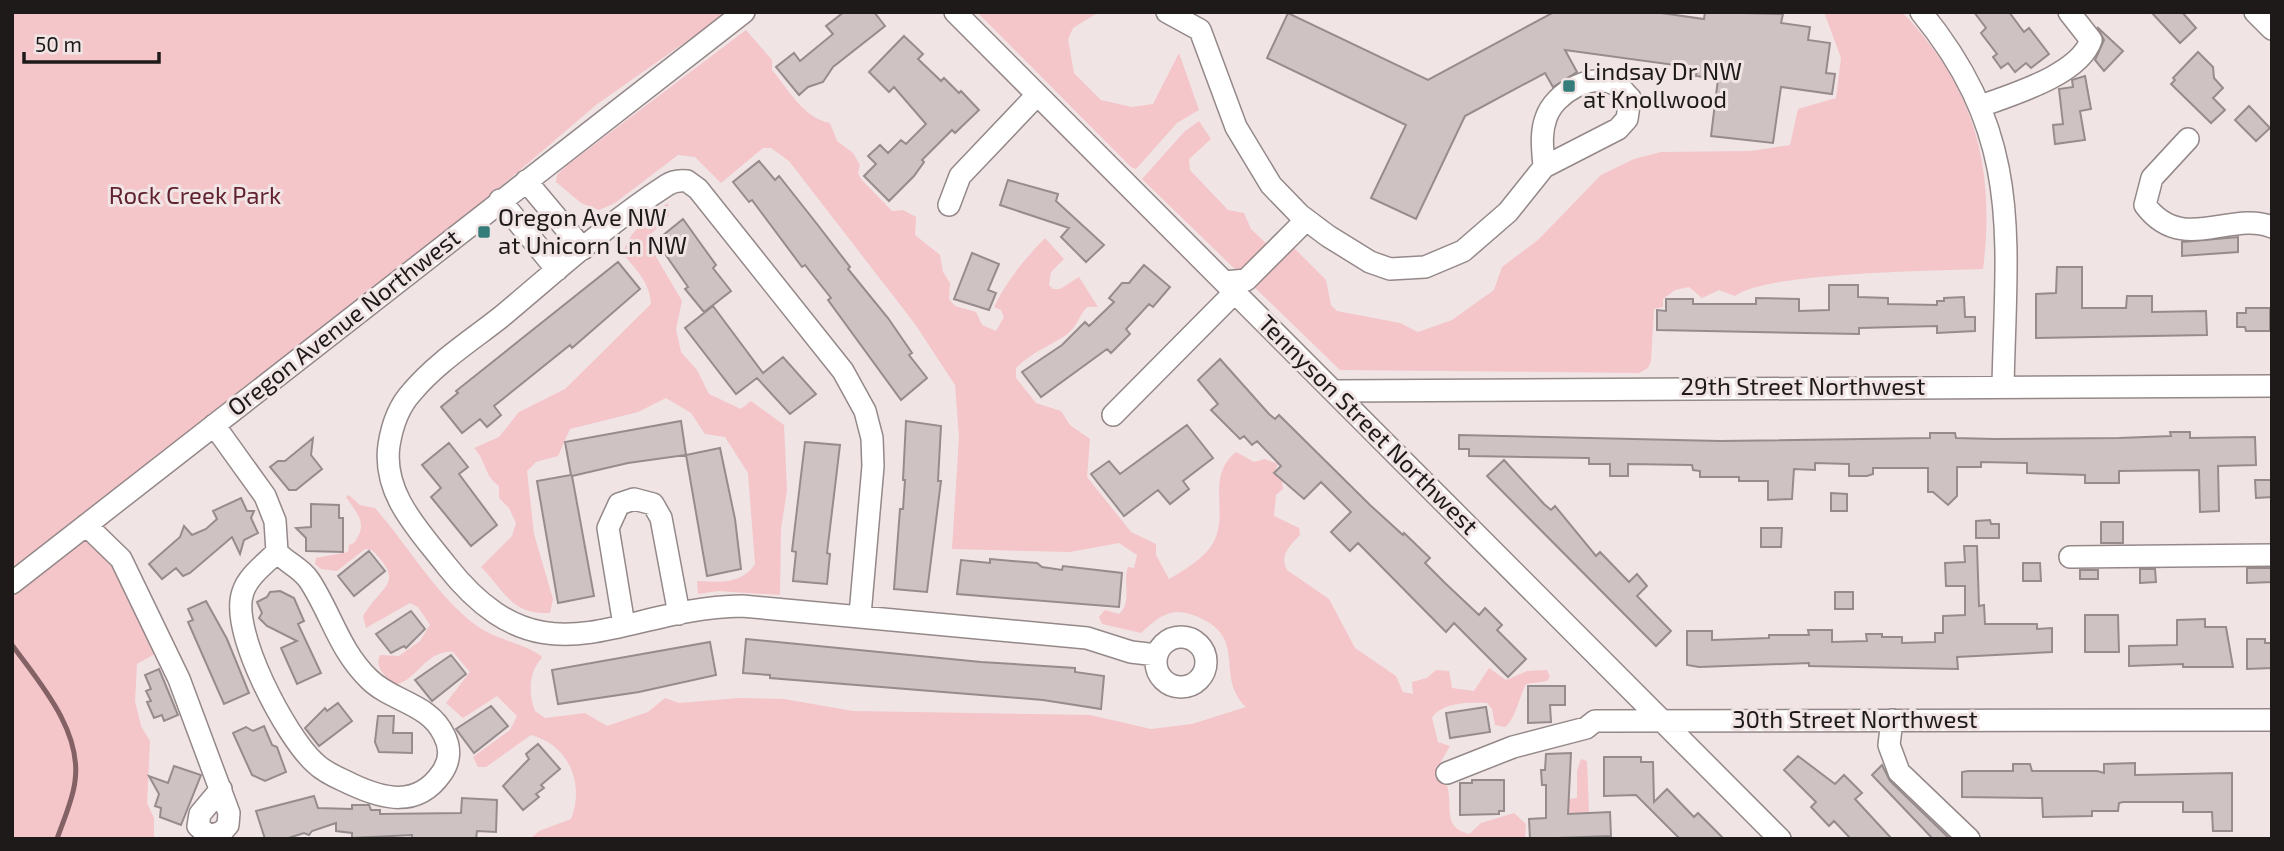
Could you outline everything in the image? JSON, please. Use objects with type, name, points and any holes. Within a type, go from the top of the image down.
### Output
[{"type":"street","name":"Oregon Avenue Northwest","points":[[12,583],[744,12]]},
{"type":"street","name":"Tennyson Street Northwest","points":[[955,12],[1780,839]]},
{"type":"street","points":[[1167,12],[1200,30],[1236,127],[1253,160],[1271,185],[1306,220],[1370,262],[1390,268],[1425,267],[1463,251],[1508,212],[1545,167],[1618,128],[1627,118],[1630,98],[1617,85],[1600,81],[1584,82],[1557,99],[1546,116],[1542,139],[1545,167]]},
{"type":"street","points":[[1921,12],[1948,48],[1981,106],[1994,140],[2005,197],[2003,387]]},
{"type":"street","points":[[1981,106],[2049,79],[2085,51],[2091,40],[2069,12]]},
{"type":"street","points":[[2255,12],[2272,29]]},
{"type":"street","points":[[949,205],[960,176],[1037,95]]},
{"type":"street","points":[[2188,139],[2152,178],[2146,205],[2156,219],[2186,229],[2259,222],[2272,227]]},
{"type":"street","points":[[860,615],[873,445],[865,411],[843,371],[693,184],[680,180],[667,184],[557,270],[410,394],[391,434],[388,453],[391,481],[405,512],[464,587],[495,615],[519,627],[546,634],[576,634],[679,614],[742,606],[1087,638],[1130,652],[1157,655]]},
{"type":"street","points":[[526,181],[583,249]]},
{"type":"street","points":[[500,200],[557,270]]},
{"type":"street","points":[[1113,415],[1230,287],[1246,280],[1306,220]]},
{"type":"street","name":"29th Street Northwest","points":[[1334,391],[2272,386]]},
{"type":"street","points":[[214,425],[265,496],[275,521],[278,552],[310,581],[339,642],[358,668],[382,689],[426,713],[441,729],[449,747],[448,761],[442,774],[429,788],[409,797],[381,797],[320,768],[297,743],[262,681],[240,612],[244,588],[278,552]]},
{"type":"street","points":[[624,625],[608,528],[619,504],[634,499],[653,504],[661,518],[679,614]]},
{"type":"street","points":[[86,525],[121,559],[178,679],[221,789]]},
{"type":"street","points":[[2070,556],[2272,555]]},
{"type":"street","name":"30th Street Northwest","points":[[1447,773],[1513,747],[1586,728],[1595,720],[2272,720]]},
{"type":"street","points":[[1892,720],[1889,746],[1899,772],[1969,839]]},
{"type":"green space","name":"Rock Creek Park","points":[[12,12],[728,12],[596,105],[472,211],[181,440],[93,541],[119,562],[160,651],[137,664],[135,701],[141,726],[150,741],[147,803],[154,818],[154,839],[12,839]]},
{"type":"green space","points":[[977,12],[1099,12],[1073,28],[1068,39],[1074,73],[1101,100],[1132,107],[1153,104],[1179,53],[1199,110],[1177,123],[1136,169],[1131,167]]},
{"type":"green space","points":[[1824,12],[1902,12],[1927,40],[1947,69],[1963,99],[1982,162],[1986,196],[1983,269],[1815,277],[1753,288],[1735,296],[1719,290],[1702,298],[1689,287],[1675,290],[1663,299],[1663,307],[1654,309],[1651,361],[1648,368],[1639,373],[1340,370],[1251,284],[1285,250],[1294,248],[1326,280],[1331,305],[1337,311],[1400,323],[1418,332],[1452,320],[1494,290],[1502,267],[1538,240],[1601,175],[1634,159],[1661,152],[1751,151],[1790,145],[1798,109],[1836,98],[1841,58]]},
{"type":"green space","points":[[746,30],[772,60],[772,70],[797,102],[812,115],[830,123],[837,141],[853,153],[860,165],[858,173],[861,179],[892,211],[903,210],[916,217],[915,235],[940,255],[943,272],[950,283],[949,299],[955,306],[976,312],[982,325],[996,331],[1004,317],[1001,310],[994,307],[999,297],[1016,271],[1045,238],[1064,259],[1051,272],[1049,285],[1053,289],[1060,289],[1079,277],[1098,307],[1087,307],[1068,334],[1022,362],[1016,368],[1016,378],[1036,403],[1061,411],[1070,425],[1090,439],[1087,477],[1131,532],[1156,544],[1156,555],[1169,579],[1202,557],[1212,545],[1220,517],[1222,472],[1227,461],[1236,452],[1254,462],[1265,459],[1278,464],[1274,473],[1282,481],[1283,489],[1276,495],[1274,516],[1299,528],[1300,535],[1285,555],[1287,570],[1329,599],[1355,648],[1396,676],[1403,692],[1413,694],[1412,682],[1427,678],[1436,670],[1449,671],[1452,688],[1474,691],[1489,668],[1506,680],[1527,671],[1547,670],[1550,677],[1547,681],[1526,684],[1514,714],[1505,727],[1495,725],[1492,709],[1487,703],[1449,706],[1432,718],[1438,742],[1450,746],[1436,770],[1448,789],[1450,817],[1455,827],[1469,834],[1481,823],[1514,813],[1526,824],[1525,839],[530,839],[539,831],[571,819],[576,793],[570,768],[555,747],[531,735],[486,767],[478,767],[473,757],[510,730],[517,716],[497,696],[463,718],[446,703],[470,672],[453,652],[435,656],[400,683],[393,684],[384,674],[378,663],[380,655],[399,656],[420,641],[430,625],[418,607],[410,603],[366,628],[363,616],[387,584],[389,577],[388,570],[372,550],[365,549],[337,571],[321,569],[315,564],[316,558],[348,552],[349,545],[354,543],[361,530],[360,519],[346,497],[349,495],[360,505],[375,508],[436,586],[477,626],[540,655],[542,658],[532,676],[531,697],[535,711],[545,718],[585,713],[607,726],[648,712],[665,698],[679,703],[739,698],[784,699],[853,711],[1090,715],[1151,729],[1192,724],[1246,707],[1232,682],[1227,645],[1211,624],[1193,615],[1177,612],[1158,618],[1141,633],[1102,624],[1099,617],[1105,610],[1119,614],[1123,609],[1126,573],[1128,567],[1134,568],[1137,555],[1119,543],[1070,552],[952,549],[959,437],[955,385],[915,324],[789,161],[771,148],[763,148],[721,183],[695,157],[678,155],[615,203],[599,210],[581,203],[556,182],[557,175],[566,166]]},
{"type":"green space","points":[[1199,121],[1211,139],[1189,159],[1190,170],[1228,210],[1244,213],[1251,229],[1269,246],[1239,273],[1142,179],[1184,132]]},
{"type":"green space","points":[[668,203],[669,216],[649,236],[651,248],[682,301],[676,329],[681,352],[697,370],[709,394],[741,409],[751,401],[784,425],[787,490],[781,529],[780,595],[718,591],[698,594],[697,581],[721,582],[736,579],[755,564],[748,473],[725,437],[705,434],[691,413],[666,398],[638,412],[570,429],[558,456],[536,462],[527,471],[534,534],[553,599],[550,613],[526,610],[510,600],[481,567],[512,536],[516,523],[509,508],[499,498],[499,486],[490,478],[474,448],[499,437],[519,412],[565,389],[651,304],[645,283],[623,254],[635,231]]},
{"type":"green space","points":[[1581,759],[1587,761],[1590,839],[1574,839],[1573,814],[1559,813],[1550,801],[1577,798],[1577,771]]},
{"type":"building","points":[[844,12],[874,12],[885,26],[833,67],[823,82],[808,87],[799,95],[776,67],[794,53],[800,61],[833,34],[826,26]]},
{"type":"building","points":[[1554,12],[1654,12],[1704,19],[1705,12],[1783,14],[1781,23],[1810,27],[1808,40],[1830,43],[1826,73],[1835,74],[1832,94],[1781,87],[1773,143],[1711,136],[1718,79],[1696,76],[1697,68],[1565,50],[1577,72],[1553,87],[1545,73],[1465,116],[1416,219],[1371,198],[1406,125],[1267,58],[1288,13],[1428,80]]},
{"type":"building","points":[[1974,12],[2009,12],[2024,32],[2029,28],[2049,54],[2031,68],[2026,63],[2015,72],[2008,63],[2001,68],[1993,57],[1997,54],[1981,33],[1986,28]]},
{"type":"building","points":[[2151,12],[2182,12],[2196,28],[2180,43]]},
{"type":"building","points":[[2097,27],[2123,51],[2104,71],[2095,60],[2104,40]]},
{"type":"building","points":[[904,36],[923,54],[918,59],[941,81],[944,78],[959,93],[961,91],[979,110],[955,133],[952,130],[922,160],[924,162],[914,176],[889,201],[864,176],[876,164],[868,156],[880,145],[888,153],[901,140],[906,144],[926,124],[894,87],[889,92],[869,72]]},
{"type":"building","points":[[2198,52],[2213,67],[2214,78],[2223,88],[2213,98],[2225,110],[2211,123],[2171,84],[2175,80],[2173,78]]},
{"type":"building","points":[[2085,76],[2091,109],[2080,111],[2085,140],[2055,144],[2053,125],[2063,124],[2059,89],[2073,87],[2072,80]]},
{"type":"building","points":[[2249,106],[2270,128],[2256,141],[2235,120]]},
{"type":"building","points":[[759,161],[775,180],[779,176],[817,224],[850,267],[848,269],[888,318],[912,353],[909,355],[927,378],[901,400],[828,300],[831,298],[805,265],[802,267],[752,200],[749,202],[733,182]]},
{"type":"building","points":[[1008,180],[1058,194],[1056,201],[1104,245],[1086,262],[1061,237],[1069,228],[1000,205]]},
{"type":"building","points":[[683,219],[716,265],[713,268],[731,291],[704,312],[685,289],[688,287],[656,241]]},
{"type":"building","points":[[2238,237],[2238,252],[2182,256],[2182,242]]},
{"type":"building","points":[[972,253],[999,264],[988,290],[996,293],[989,310],[954,299]]},
{"type":"building","points":[[618,262],[640,289],[572,348],[570,345],[494,406],[501,415],[487,427],[480,419],[462,433],[441,407],[458,393],[456,391]]},
{"type":"building","points":[[1144,265],[1170,287],[1153,307],[1149,304],[1126,329],[1130,334],[1111,353],[1107,349],[1041,397],[1022,372],[1062,345],[1085,322],[1089,326],[1114,302],[1109,298],[1122,283],[1129,283]]},
{"type":"building","points":[[2057,267],[2082,267],[2082,308],[2126,308],[2127,296],[2152,296],[2152,312],[2206,311],[2207,335],[2036,338],[2036,294],[2056,293]]},
{"type":"building","points":[[1829,285],[1858,285],[1858,297],[1888,298],[1888,304],[1937,305],[1937,301],[1944,301],[1944,298],[1964,297],[1965,317],[1975,317],[1975,331],[1937,333],[1937,326],[1859,328],[1859,334],[1657,330],[1657,310],[1666,311],[1666,299],[1693,299],[1693,304],[1756,304],[1756,298],[1799,299],[1799,311],[1829,310]]},
{"type":"building","points":[[713,306],[763,373],[783,357],[816,394],[790,414],[757,378],[736,394],[685,328]]},
{"type":"building","points":[[2246,308],[2270,308],[2270,331],[2246,331],[2245,327],[2237,327],[2237,313],[2246,313]]},
{"type":"building","points":[[1220,359],[1269,414],[1275,419],[1279,415],[1370,505],[1430,558],[1425,563],[1445,583],[1479,615],[1485,608],[1502,625],[1497,630],[1526,659],[1508,677],[1454,623],[1446,632],[1358,543],[1350,551],[1331,532],[1351,512],[1321,482],[1304,499],[1274,473],[1281,466],[1257,441],[1252,445],[1244,436],[1240,439],[1211,410],[1218,404],[1198,380]]},
{"type":"building","points":[[681,421],[686,455],[628,463],[572,476],[594,596],[558,603],[537,481],[571,475],[565,442]]},
{"type":"building","points":[[906,421],[941,426],[938,481],[941,481],[927,592],[894,589],[900,509],[903,509]]},
{"type":"building","points":[[1187,425],[1213,458],[1183,481],[1189,489],[1170,504],[1158,490],[1124,516],[1091,474],[1109,461],[1120,474]]},
{"type":"building","points":[[2170,432],[2190,432],[2190,438],[2255,437],[2256,465],[2218,466],[2219,511],[2200,512],[2199,470],[2119,471],[2119,483],[2085,483],[2085,475],[2027,473],[2027,463],[1981,462],[1981,467],[1957,467],[1957,496],[1948,505],[1933,492],[1928,492],[1928,468],[1873,468],[1873,474],[1867,476],[1849,476],[1849,464],[1815,463],[1815,470],[1794,469],[1792,499],[1768,500],[1768,481],[1739,481],[1739,477],[1700,477],[1700,471],[1693,470],[1692,465],[1628,464],[1628,476],[1610,476],[1610,464],[1589,464],[1589,458],[1469,456],[1469,449],[1459,449],[1459,435],[1720,441],[1930,438],[1930,433],[1955,433],[1956,438],[2119,438],[2171,436]]},
{"type":"building","points":[[313,438],[311,455],[322,469],[296,490],[289,490],[270,467],[278,461],[285,461]]},
{"type":"building","points":[[805,442],[840,445],[827,553],[830,554],[827,584],[793,581],[796,552],[792,551]]},
{"type":"building","points":[[449,443],[468,467],[459,474],[497,525],[471,546],[431,497],[441,488],[422,465]]},
{"type":"building","points":[[720,448],[735,519],[741,569],[707,576],[686,455]]},
{"type":"building","points":[[1504,460],[1544,504],[1551,510],[1555,506],[1596,556],[1600,552],[1629,582],[1637,574],[1647,586],[1637,596],[1671,631],[1656,646],[1487,476]]},
{"type":"building","points":[[2255,480],[2272,480],[2272,497],[2256,498]]},
{"type":"building","points":[[1831,493],[1847,494],[1847,511],[1831,511]]},
{"type":"building","points":[[241,498],[247,511],[254,511],[251,518],[258,533],[244,540],[240,554],[232,537],[183,576],[176,568],[162,579],[149,564],[180,537],[184,526],[192,535],[206,529],[217,519],[213,511]]},
{"type":"building","points":[[311,504],[339,505],[339,518],[343,518],[343,552],[306,551],[306,538],[296,528],[311,527]]},
{"type":"building","points":[[1990,520],[1991,524],[1999,524],[1999,538],[1976,538],[1976,521]]},
{"type":"building","points":[[2101,522],[2123,522],[2123,543],[2101,543]]},
{"type":"building","points":[[1761,528],[1782,528],[1781,547],[1761,547]]},
{"type":"building","points":[[1964,546],[1977,546],[1979,606],[1984,605],[1985,624],[2037,624],[2037,629],[2052,628],[2052,652],[1957,657],[1958,669],[1809,666],[1809,663],[1699,667],[1687,665],[1687,631],[1712,631],[1712,640],[1809,635],[1808,630],[1832,630],[1832,642],[1867,641],[1866,634],[1882,634],[1882,637],[1902,637],[1902,643],[1935,642],[1935,633],[1943,633],[1943,616],[1965,615],[1965,586],[1946,586],[1945,563],[1965,562]]},
{"type":"building","points":[[369,551],[385,571],[354,596],[338,576]]},
{"type":"building","points":[[990,559],[1037,563],[1042,567],[1062,570],[1063,566],[1122,573],[1119,607],[957,594],[961,560],[990,563]]},
{"type":"building","points":[[2023,563],[2040,563],[2041,581],[2023,581]]},
{"type":"building","points":[[2247,568],[2272,568],[2272,582],[2247,583]]},
{"type":"building","points":[[2140,569],[2155,569],[2156,582],[2140,583]]},
{"type":"building","points":[[2080,570],[2098,570],[2098,579],[2080,579]]},
{"type":"building","points":[[280,591],[294,598],[304,621],[298,624],[321,673],[297,684],[281,648],[297,641],[267,626],[259,618],[262,613],[257,602],[267,597],[270,592]]},
{"type":"building","points":[[1835,592],[1853,592],[1853,609],[1835,609]]},
{"type":"building","points":[[206,601],[227,639],[249,693],[224,704],[188,622],[193,620],[188,609]]},
{"type":"building","points":[[411,611],[425,629],[406,648],[404,646],[391,653],[376,634]]},
{"type":"building","points":[[2085,615],[2118,615],[2119,652],[2085,652]]},
{"type":"building","points":[[2205,619],[2205,627],[2226,627],[2233,667],[2183,667],[2183,664],[2129,666],[2129,646],[2177,645],[2177,620]]},
{"type":"building","points":[[746,639],[981,662],[1075,668],[1075,672],[1104,676],[1101,709],[1043,700],[770,678],[770,675],[743,673]]},
{"type":"building","points":[[2247,639],[2265,639],[2265,643],[2272,643],[2272,668],[2247,669]]},
{"type":"building","points":[[710,642],[716,675],[639,692],[558,704],[552,670]]},
{"type":"building","points":[[451,655],[466,674],[432,701],[415,680]]},
{"type":"building","points":[[159,669],[178,715],[164,721],[162,715],[154,718],[147,702],[151,701],[146,691],[151,689],[145,675]]},
{"type":"building","points":[[1528,686],[1565,686],[1565,705],[1550,705],[1551,722],[1528,723]]},
{"type":"building","points":[[338,703],[352,721],[319,746],[305,728],[325,708],[327,711]]},
{"type":"building","points":[[491,706],[508,726],[474,753],[456,729]]},
{"type":"building","points":[[1486,707],[1490,732],[1450,738],[1446,713]]},
{"type":"building","points":[[378,716],[394,716],[393,733],[412,733],[412,753],[379,752],[375,742]]},
{"type":"building","points":[[264,726],[272,745],[277,747],[286,772],[265,781],[252,775],[233,733],[246,727],[253,731]]},
{"type":"building","points":[[538,744],[560,769],[541,785],[544,788],[536,794],[539,797],[523,810],[503,786],[529,759],[526,754]]},
{"type":"building","points":[[1571,753],[1568,814],[1610,812],[1611,836],[1530,839],[1529,819],[1546,818],[1546,785],[1542,785],[1541,770],[1545,770],[1546,754]]},
{"type":"building","points":[[1798,756],[1835,784],[1844,775],[1862,793],[1855,799],[1892,839],[1851,839],[1834,821],[1829,826],[1811,807],[1816,802],[1784,770]]},
{"type":"building","points":[[1604,757],[1641,757],[1641,762],[1653,762],[1654,802],[1667,789],[1694,817],[1698,813],[1724,839],[1680,839],[1636,795],[1604,796]]},
{"type":"building","points":[[2135,763],[2135,775],[2232,773],[2232,831],[2213,831],[2212,812],[2183,812],[2183,802],[2123,802],[2119,803],[2118,811],[2092,811],[2092,816],[2043,817],[2042,798],[1962,797],[1962,772],[2013,771],[2013,764],[2030,764],[2032,771],[2104,773],[2104,764]]},
{"type":"building","points":[[1882,765],[1890,781],[1950,839],[1933,839],[1872,775]]},
{"type":"building","points":[[174,766],[201,775],[181,825],[160,817],[161,808],[155,806],[159,794],[149,776],[168,783]]},
{"type":"building","points":[[1472,780],[1504,780],[1504,811],[1499,811],[1499,814],[1460,815],[1460,783],[1472,783]]},
{"type":"building","points":[[314,796],[318,808],[352,809],[352,805],[369,805],[371,810],[380,810],[380,814],[461,813],[462,798],[497,800],[496,832],[477,831],[476,839],[412,839],[412,835],[352,838],[352,833],[336,831],[336,823],[312,831],[309,835],[304,833],[285,839],[265,839],[256,811]]},
{"type":"waterway","points":[[12,645],[57,708],[72,744],[75,762],[74,788],[57,839]]},
{"type":"place","name":"Lindsay Dr NW at Knollwood","points":[[1569,86]]},
{"type":"place","name":"Oregon Ave NW at Unicorn Ln NW","points":[[484,232]]}]
